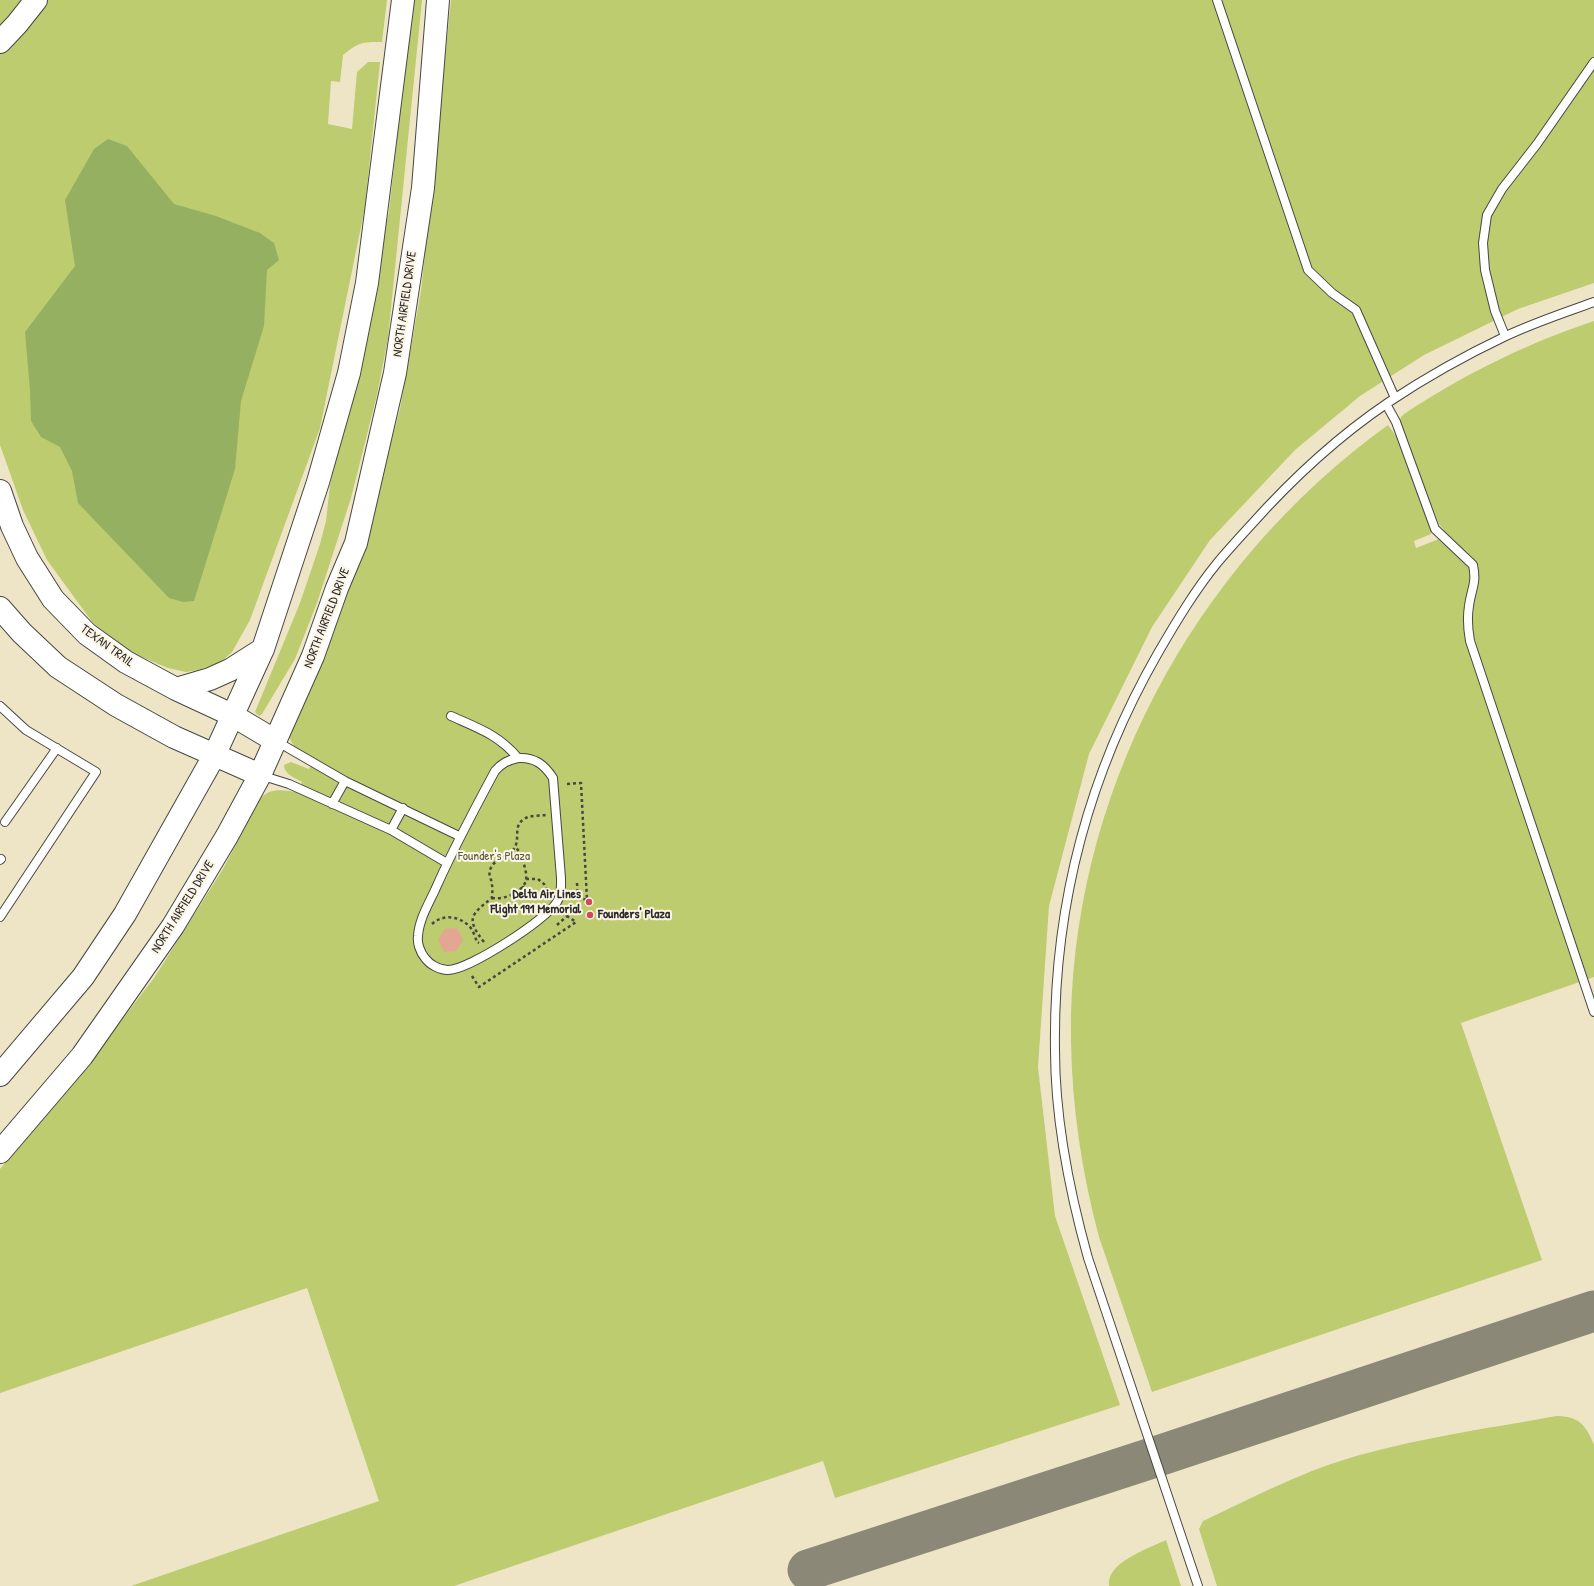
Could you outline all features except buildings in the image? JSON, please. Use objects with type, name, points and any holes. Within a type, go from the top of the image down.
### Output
[{"type":"main road","points":[[0,42],[36,0]]},
{"type":"main road","points":[[0,1075],[83,977],[125,914],[214,756],[263,649],[318,482],[349,373],[367,283],[403,0]]},
{"type":"main road","name":"NORTH AIRFIELD DRIVE","points":[[0,1152],[82,1056],[165,938],[228,836],[260,775],[274,740],[313,656],[337,588],[356,542],[394,381],[423,188],[438,0]]},
{"type":"main road","name":"TEXAN TRAIL","points":[[0,491],[6,529],[27,558],[53,600],[87,634],[126,662],[176,689],[232,715],[274,740]]},
{"type":"main road","points":[[0,608],[22,633],[58,667],[116,705],[174,737],[214,756],[260,775]]},
{"type":"main road","points":[[176,689],[210,679],[230,670],[263,649]]},
{"type":"lane","points":[[1217,0],[1308,270],[1332,293],[1356,310],[1395,398]]},
{"type":"lane","points":[[1505,336],[1495,310],[1485,270],[1483,243],[1488,215],[1502,189],[1537,144],[1594,62]]},
{"type":"lane","points":[[1198,1586],[1088,1258],[1074,1210],[1066,1171],[1058,1106],[1055,1052],[1057,975],[1063,922],[1079,843],[1090,806],[1103,768],[1131,703],[1168,636],[1191,600],[1217,564],[1268,506],[1321,455],[1355,427],[1395,398],[1440,370],[1505,336],[1594,302]]},
{"type":"lane","points":[[1386,404],[1396,422],[1435,529],[1473,565],[1474,586],[1469,605],[1468,620],[1470,641],[1594,1012]]},
{"type":"lane","points":[[0,706],[26,730],[96,772],[0,917]]},
{"type":"lane","points":[[452,716],[491,733],[509,746],[518,758]]},
{"type":"lane","points":[[274,740],[345,782],[460,836]]},
{"type":"lane","points":[[5,822],[57,748]]},
{"type":"lane","points":[[518,758],[534,759],[548,770],[553,778],[556,814],[561,892],[553,909],[493,952],[475,962],[449,970],[443,970],[432,965],[422,954],[418,942],[419,925],[460,836],[495,771],[507,760],[518,758]]},
{"type":"lane","points":[[260,775],[289,784],[391,830],[447,863]]},
{"type":"lane","points":[[332,804],[345,782]]},
{"type":"lane","points":[[391,830],[403,808]]},
{"type":"path","points":[[567,784],[581,784],[587,900],[573,896],[570,902]]},
{"type":"path","points":[[492,898],[490,869],[494,863],[507,856],[515,847],[518,825],[529,816],[556,814]]},
{"type":"path","points":[[493,952],[476,931],[473,920],[476,911],[492,898],[503,898],[522,886],[526,879],[526,872],[520,853],[515,847]]},
{"type":"path","points":[[522,886],[526,894],[532,898],[548,893],[544,884],[538,879],[526,879]]},
{"type":"path","points":[[577,883],[578,897]]},
{"type":"path","points":[[472,976],[479,988],[576,922],[564,914],[567,908]]},
{"type":"path","points":[[557,925],[567,916]]},
{"type":"path","points":[[429,928],[434,922],[440,919],[448,917],[456,918],[469,926],[477,942],[479,943]]},
{"type":"green space","points":[[0,0],[22,0],[0,26]]},
{"type":"green space","points":[[46,0],[387,0],[382,42],[370,42],[357,45],[348,51],[343,55],[340,82],[331,81],[328,124],[352,129],[357,72],[368,62],[380,62],[365,207],[320,428],[250,620],[232,652],[221,662],[198,670],[186,672],[168,668],[132,653],[93,623],[47,560],[23,510],[0,445],[0,50]]},
{"type":"green space","points":[[412,0],[422,0],[388,338],[377,395],[351,498],[317,603],[295,659],[262,714],[259,716],[255,712],[300,603],[320,544],[326,521],[330,485],[343,430],[372,284],[389,212]]},
{"type":"green space","name":"Founder's Plaza","points":[[451,0],[1594,0],[1594,283],[1518,309],[1424,355],[1360,396],[1295,450],[1210,540],[1152,627],[1089,754],[1049,906],[1038,1067],[1055,1216],[1120,1405],[835,1498],[823,1461],[454,1586],[131,1586],[379,1501],[307,1288],[0,1393],[0,1169],[87,1065],[154,978],[223,869],[260,799],[264,795],[277,790],[297,792],[302,782],[288,773],[284,768],[284,765],[291,762],[309,769],[314,759],[294,747],[288,735],[360,554],[400,409],[421,291]]},
{"type":"green space","points":[[108,139],[127,146],[174,204],[216,216],[260,233],[274,243],[279,260],[267,270],[264,326],[241,401],[235,469],[194,601],[183,602],[169,598],[78,503],[72,471],[60,447],[41,437],[31,421],[25,332],[75,266],[65,200],[94,149]]},
{"type":"green space","points":[[1594,321],[1594,977],[1461,1023],[1542,1260],[1152,1392],[1099,1237],[1083,1165],[1073,1091],[1071,1041],[1076,951],[1092,862],[1118,776],[1155,695],[1201,618],[1255,547],[1318,482],[1388,425],[1396,436],[1431,529],[1431,534],[1414,541],[1416,548],[1439,539],[1470,567],[1471,581],[1464,617],[1466,643],[1578,978],[1586,976],[1474,641],[1471,619],[1479,579],[1477,565],[1472,557],[1449,537],[1439,524],[1400,420],[1404,414],[1427,399],[1496,361],[1544,340]]},
{"type":"green space","points":[[1556,1416],[1564,1416],[1581,1423],[1588,1432],[1594,1445],[1594,1586],[1217,1586],[1199,1529],[1203,1521],[1319,1468],[1360,1455],[1433,1438]]},
{"type":"green space","points":[[1166,1540],[1181,1586],[1109,1586],[1110,1578],[1114,1570],[1121,1563],[1139,1552]]},
{"type":"taxiway","points":[[808,1570],[1155,1457],[1594,1311]]},
{"type":"place","name":"Delta Air Lines Flight 191 Memorial","points":[[589,902]]},
{"type":"place","name":"Founders' Plaza","points":[[590,915]]}]
